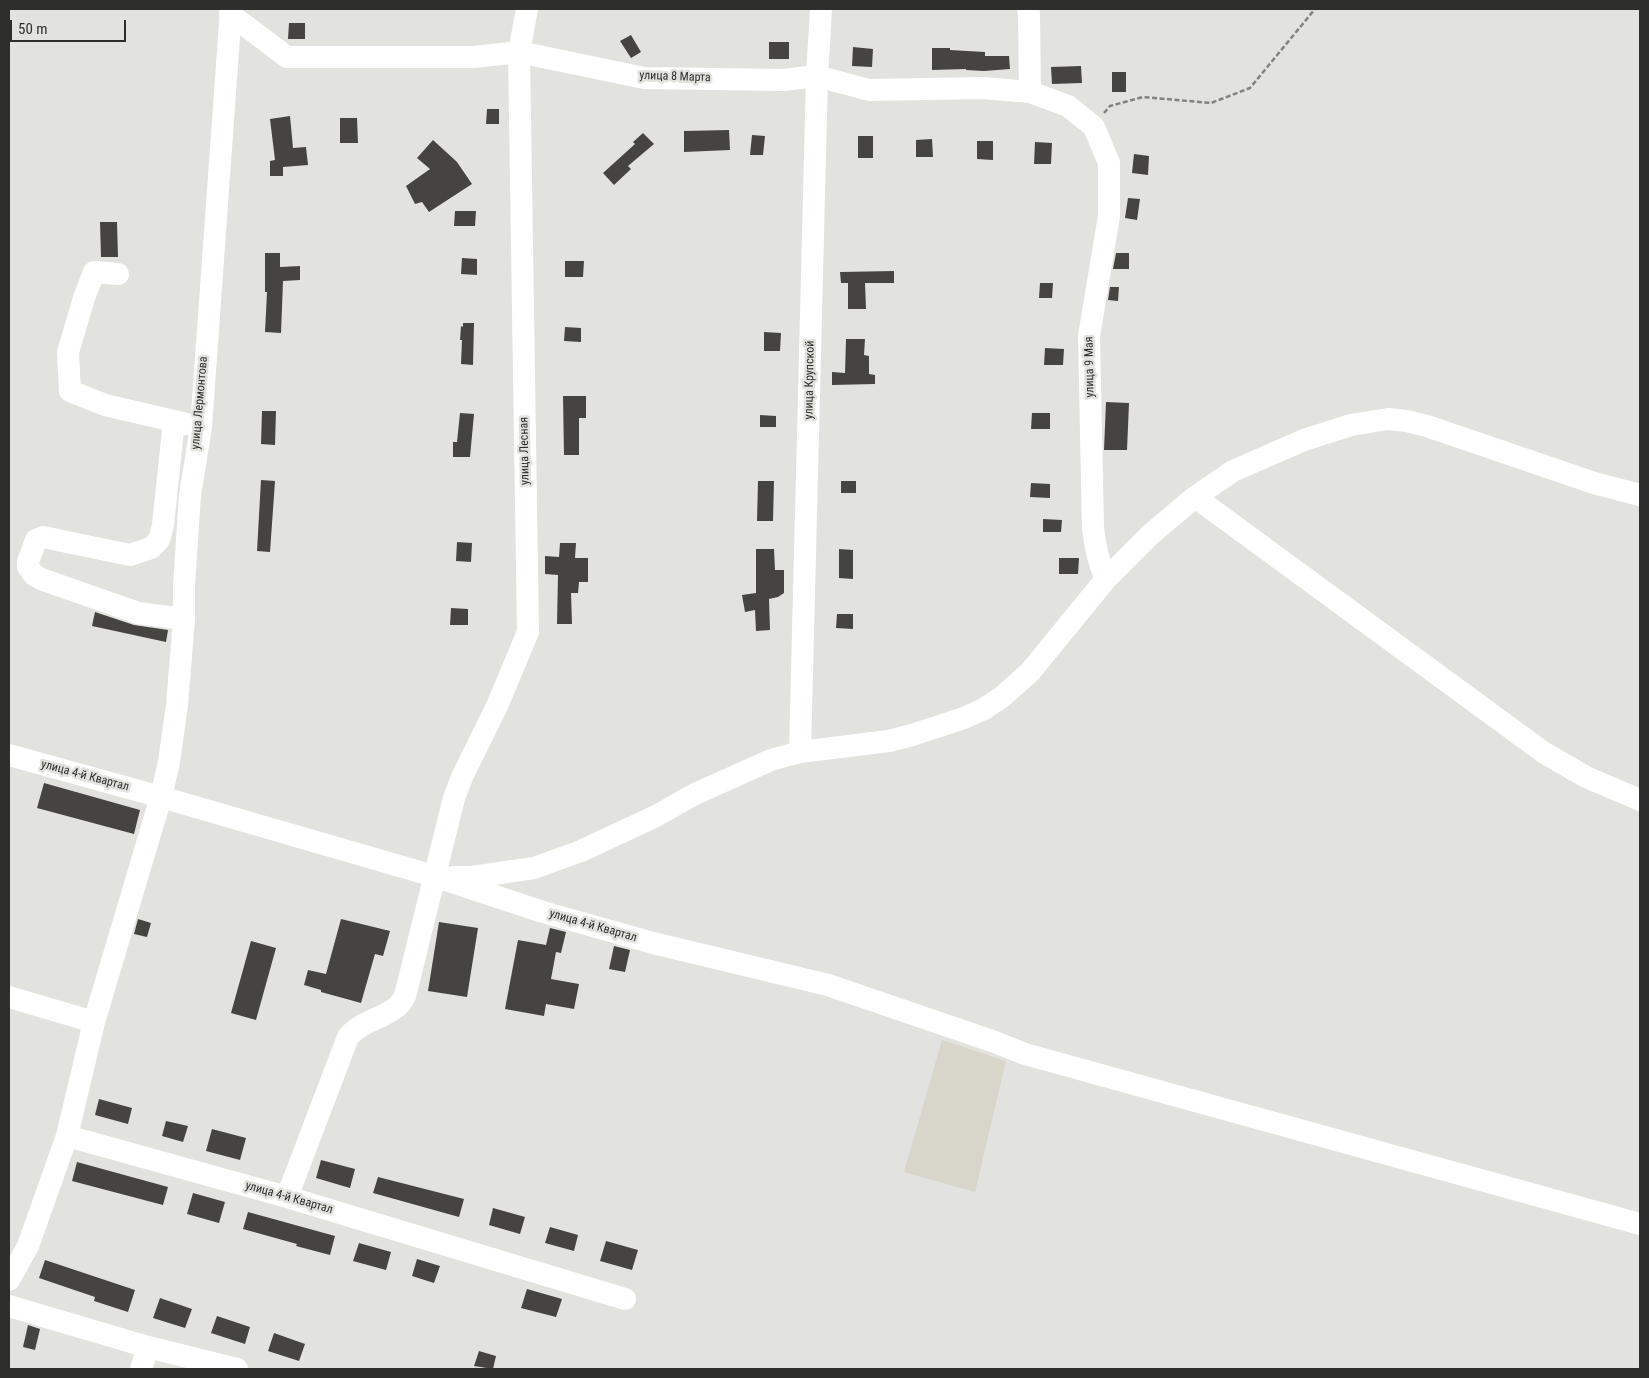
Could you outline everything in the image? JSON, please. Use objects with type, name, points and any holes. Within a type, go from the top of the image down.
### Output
[{"type":"street","name":"улица Лесная","points":[[287,1197],[348,1037],[363,1024],[399,1005],[405,996],[448,820],[462,777],[497,706],[528,632],[518,52],[527,9]]},
{"type":"street","name":"улица Крупской","points":[[800,752],[817,76],[821,9]]},
{"type":"street","points":[[1028,9],[1030,92]]},
{"type":"street","name":"улица 8 Марта","points":[[231,11],[287,57],[474,57],[518,52],[644,78],[783,80],[817,76],[869,90],[983,88],[1030,92],[1068,106],[1094,127]]},
{"type":"street","name":"улица Лермонтова","points":[[161,797],[173,737],[184,619],[184,585],[190,495],[200,427],[231,11]]},
{"type":"street","name":"улица 9 Мая","points":[[1094,127],[1109,163],[1109,216],[1089,336],[1095,547],[1106,579]]},
{"type":"street","points":[[118,274],[94,272],[68,352],[70,391],[105,405],[200,427]]},
{"type":"street","points":[[434,876],[472,877],[534,868],[581,851],[656,816],[695,794],[771,760],[800,752],[889,741],[956,721],[984,709],[1002,697],[1030,672],[1106,579],[1151,534],[1195,497],[1233,471],[1304,440],[1352,425],[1388,419],[1407,421],[1427,426],[1594,483],[1640,495]]},
{"type":"street","points":[[174,421],[163,525],[159,540],[151,548],[136,554],[124,554],[43,537],[36,540],[28,567],[34,575],[41,579],[125,609],[151,616],[184,619]]},
{"type":"street","points":[[1195,497],[1535,747],[1586,777],[1640,800]]},
{"type":"street","name":"улица 4-й Квартал","points":[[9,755],[434,876],[544,912],[653,943],[828,986],[992,1040],[1025,1054],[1640,1224]]},
{"type":"street","points":[[9,1280],[28,1246],[67,1136],[94,1022],[161,797]]},
{"type":"street","points":[[9,998],[94,1022]]},
{"type":"street","name":"улица 4-й Квартал","points":[[67,1136],[287,1197],[625,1300]]},
{"type":"street","points":[[9,1306],[148,1346],[237,1369]]},
{"type":"street","points":[[141,1369],[148,1346]]},
{"type":"path","points":[[1094,127],[1110,106],[1142,97],[1211,103],[1250,88],[1315,9]]},
{"type":"shaded area","points":[[942,1040],[1006,1061],[975,1192],[904,1172]]},
{"type":"building","points":[[289,23],[305,23],[305,39],[288,39]]},
{"type":"building","points":[[631,35],[641,52],[631,58],[620,41]]},
{"type":"building","points":[[769,42],[789,42],[789,59],[769,59]]},
{"type":"building","points":[[853,47],[873,49],[872,67],[852,66]]},
{"type":"building","points":[[932,48],[985,52],[985,56],[1009,56],[1010,69],[984,71],[966,69],[932,70]]},
{"type":"building","points":[[1081,66],[1082,83],[1052,84],[1051,67]]},
{"type":"building","points":[[1112,72],[1126,72],[1126,92],[1112,92]]},
{"type":"building","points":[[487,109],[499,109],[499,124],[486,124]]},
{"type":"building","points":[[290,116],[293,148],[306,147],[308,165],[283,167],[283,176],[270,176],[270,161],[275,160],[270,119]]},
{"type":"building","points":[[340,118],[357,118],[358,143],[340,143]]},
{"type":"building","points":[[729,130],[730,150],[684,152],[684,131]]},
{"type":"building","points":[[643,133],[654,144],[628,166],[631,169],[614,185],[603,173],[635,144],[633,142]]},
{"type":"building","points":[[752,135],[765,136],[763,155],[750,155]]},
{"type":"building","points":[[858,136],[873,136],[873,158],[858,158]]},
{"type":"building","points":[[932,139],[933,157],[916,157],[916,140]]},
{"type":"building","points":[[433,140],[457,162],[472,184],[429,212],[422,202],[415,204],[406,186],[430,169],[417,158]]},
{"type":"building","points":[[977,141],[993,141],[993,160],[977,159]]},
{"type":"building","points":[[1035,142],[1052,143],[1051,164],[1034,164]]},
{"type":"building","points":[[1134,154],[1149,156],[1148,175],[1132,173]]},
{"type":"building","points":[[1128,198],[1140,199],[1137,220],[1125,218]]},
{"type":"building","points":[[455,211],[476,211],[475,226],[454,226]]},
{"type":"building","points":[[100,222],[117,222],[118,257],[101,257]]},
{"type":"building","points":[[265,253],[280,253],[280,267],[300,266],[300,280],[283,281],[281,333],[265,332],[267,292],[265,292]]},
{"type":"building","points":[[1116,253],[1129,253],[1129,269],[1113,269]]},
{"type":"building","points":[[462,258],[477,259],[477,275],[461,274]]},
{"type":"building","points":[[565,261],[584,261],[583,277],[565,277]]},
{"type":"building","points":[[894,271],[894,283],[865,283],[866,309],[848,309],[848,283],[841,283],[840,272]]},
{"type":"building","points":[[1040,283],[1053,283],[1052,298],[1039,298]]},
{"type":"building","points":[[1110,287],[1119,287],[1118,301],[1108,300]]},
{"type":"building","points":[[463,323],[474,323],[473,365],[461,364],[462,340],[460,340]]},
{"type":"building","points":[[565,327],[581,328],[581,342],[564,341]]},
{"type":"building","points":[[764,332],[781,333],[780,351],[764,351]]},
{"type":"building","points":[[846,339],[865,339],[864,355],[869,356],[869,374],[875,375],[875,384],[832,385],[832,372],[845,373]]},
{"type":"building","points":[[1045,348],[1064,349],[1063,365],[1044,365]]},
{"type":"building","points":[[563,396],[586,396],[586,418],[579,418],[579,455],[564,455]]},
{"type":"building","points":[[1106,402],[1129,403],[1127,450],[1104,450]]},
{"type":"building","points":[[262,411],[276,411],[275,445],[261,444]]},
{"type":"building","points":[[460,413],[474,414],[470,457],[453,457],[453,442],[457,442]]},
{"type":"building","points":[[1032,413],[1050,413],[1050,429],[1031,429]]},
{"type":"building","points":[[760,415],[776,416],[776,427],[760,427]]},
{"type":"building","points":[[261,480],[275,481],[270,552],[257,551]]},
{"type":"building","points":[[758,481],[774,481],[773,521],[757,521]]},
{"type":"building","points":[[841,481],[856,481],[856,493],[841,493]]},
{"type":"building","points":[[1031,483],[1050,484],[1050,498],[1030,497]]},
{"type":"building","points":[[1043,519],[1062,520],[1061,532],[1043,532]]},
{"type":"building","points":[[457,542],[472,543],[471,562],[456,561]]},
{"type":"building","points":[[560,543],[576,543],[575,558],[588,558],[588,582],[579,582],[578,593],[571,593],[572,624],[557,624],[558,575],[545,574],[545,556],[559,557]]},
{"type":"building","points":[[756,549],[774,549],[775,570],[784,570],[784,593],[769,599],[770,630],[756,631],[755,610],[745,612],[742,595],[756,593]]},
{"type":"building","points":[[839,549],[853,550],[853,579],[839,578]]},
{"type":"building","points":[[1059,558],[1079,558],[1078,574],[1059,574]]},
{"type":"building","points":[[451,608],[468,609],[468,625],[450,625]]},
{"type":"building","points":[[95,612],[134,625],[168,630],[166,642],[92,626]]},
{"type":"building","points":[[837,614],[853,614],[853,629],[836,628]]},
{"type":"building","points":[[44,783],[140,810],[134,834],[37,808]]},
{"type":"building","points":[[138,919],[151,923],[147,937],[134,934]]},
{"type":"building","points":[[341,919],[390,931],[383,956],[375,954],[361,1003],[321,992],[321,990],[304,985],[308,970],[326,974]]},
{"type":"building","points":[[439,922],[478,928],[467,997],[428,991]]},
{"type":"building","points":[[550,928],[566,932],[561,953],[556,952],[551,979],[579,984],[574,1009],[546,1004],[544,1016],[505,1009],[518,940],[546,945]]},
{"type":"building","points":[[251,941],[276,948],[256,1020],[231,1013]]},
{"type":"building","points":[[614,946],[630,950],[625,972],[609,969]]},
{"type":"building","points":[[99,1099],[132,1108],[128,1124],[95,1115]]},
{"type":"building","points":[[166,1121],[188,1126],[183,1142],[162,1136]]},
{"type":"building","points":[[212,1129],[246,1138],[240,1160],[206,1151]]},
{"type":"building","points":[[321,1160],[355,1169],[350,1188],[316,1178]]},
{"type":"building","points":[[77,1162],[168,1187],[163,1205],[72,1181]]},
{"type":"building","points":[[378,1177],[464,1199],[459,1217],[373,1193]]},
{"type":"building","points":[[193,1193],[225,1202],[219,1223],[187,1214]]},
{"type":"building","points":[[493,1208],[525,1217],[520,1234],[489,1225]]},
{"type":"building","points":[[248,1212],[335,1236],[330,1255],[243,1229]]},
{"type":"building","points":[[550,1227],[578,1235],[574,1251],[545,1243]]},
{"type":"building","points":[[606,1241],[638,1250],[632,1270],[600,1261]]},
{"type":"building","points":[[359,1243],[391,1252],[386,1270],[353,1261]]},
{"type":"building","points":[[417,1259],[440,1266],[434,1283],[412,1276]]},
{"type":"building","points":[[45,1260],[135,1290],[128,1312],[94,1301],[95,1297],[39,1278]]},
{"type":"building","points":[[527,1289],[562,1299],[556,1317],[521,1308]]},
{"type":"building","points":[[160,1298],[192,1309],[185,1328],[153,1318]]},
{"type":"building","points":[[217,1316],[250,1327],[245,1344],[211,1333]]},
{"type":"building","points":[[28,1325],[40,1329],[35,1350],[23,1347]]},
{"type":"building","points":[[274,1333],[305,1344],[299,1361],[268,1351]]},
{"type":"building","points":[[479,1351],[496,1356],[493,1369],[474,1366]]}]
